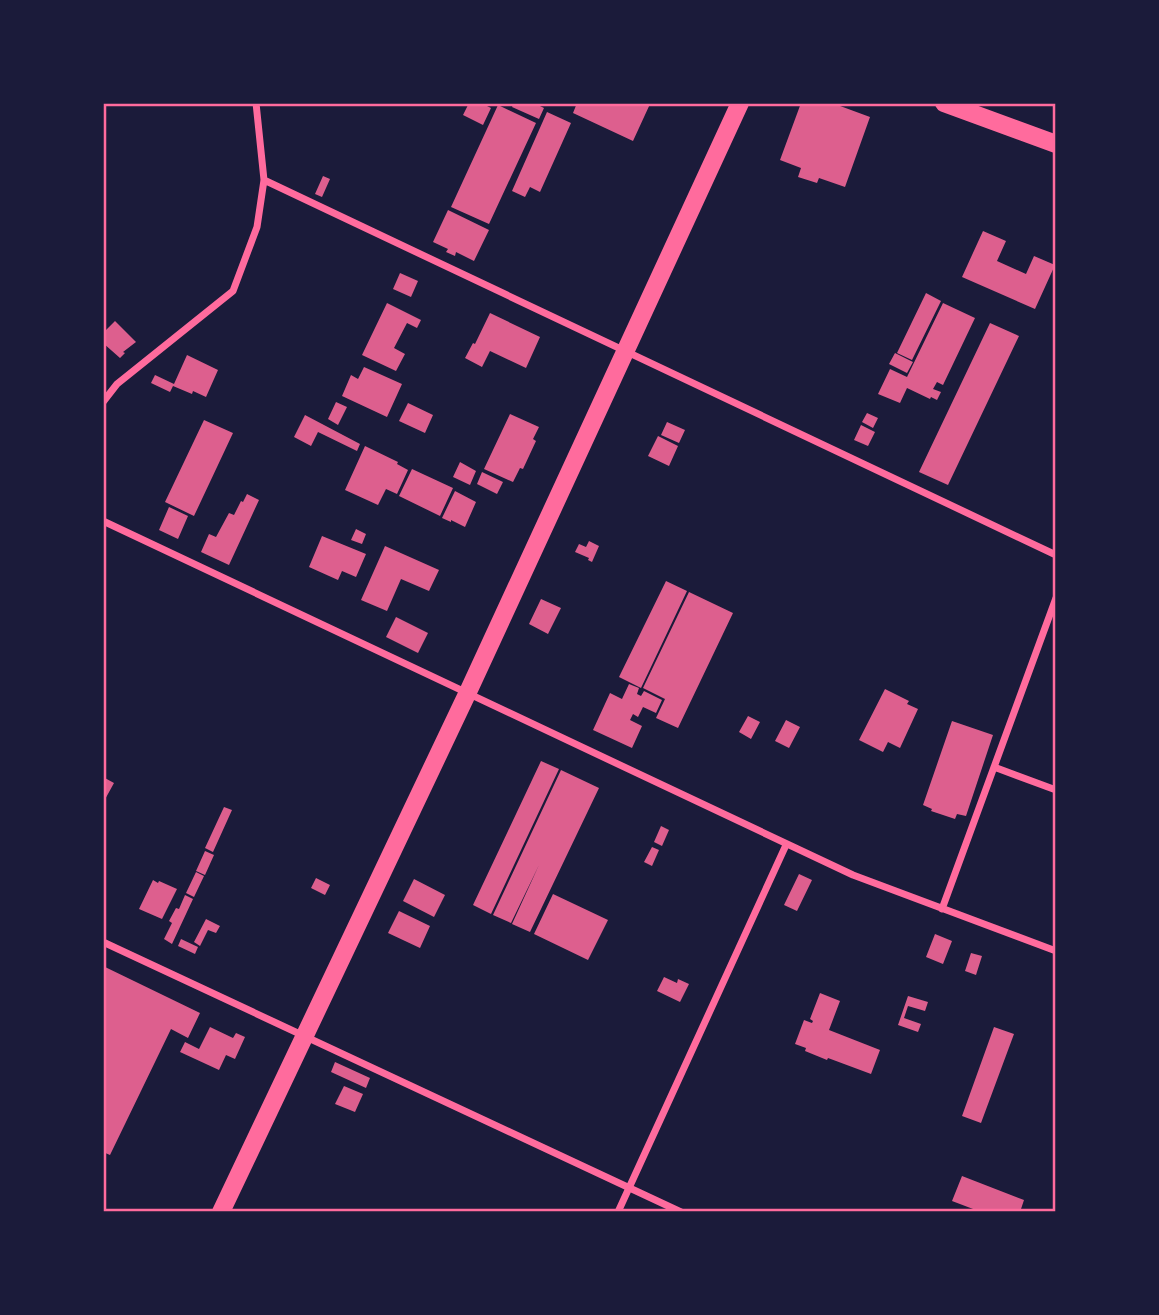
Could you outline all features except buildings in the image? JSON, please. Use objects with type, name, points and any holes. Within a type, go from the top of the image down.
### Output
[{"type":"main road","points":[[221,1212],[468,692],[740,103]]},
{"type":"main road","points":[[944,103],[1056,144]]},
{"type":"street","points":[[103,402],[117,384],[233,291],[257,227],[264,180],[256,103]]},
{"type":"street","points":[[264,180],[1056,555]]},
{"type":"street","points":[[103,520],[786,845],[853,875],[1056,951]]},
{"type":"street","points":[[942,909],[1056,598]]},
{"type":"street","points":[[995,767],[1056,790]]},
{"type":"street","points":[[618,1212],[786,845]]},
{"type":"street","points":[[103,942],[681,1212]]}]
